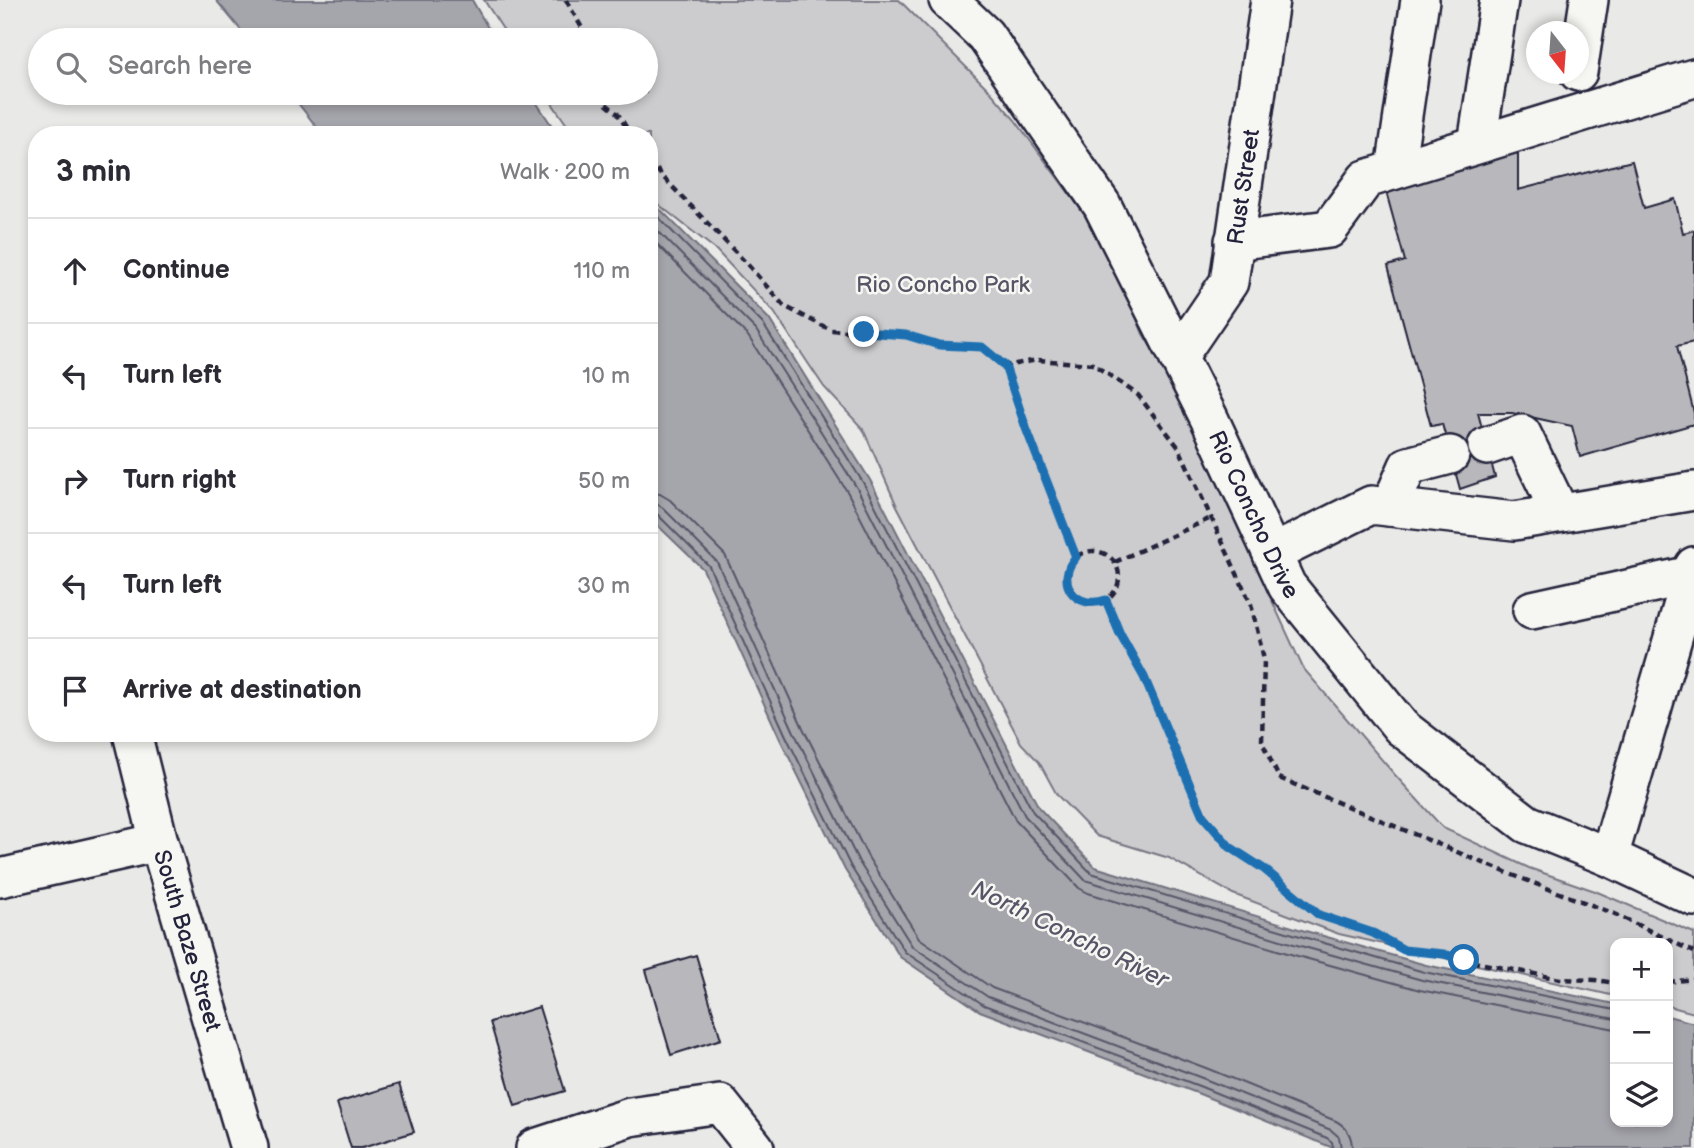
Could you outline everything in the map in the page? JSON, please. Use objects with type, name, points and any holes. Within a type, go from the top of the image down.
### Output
[{"type":"street","name":"Rio Concho Drive","points":[[948,0],[985,35],[1102,205],[1209,418],[1287,586],[1401,727],[1527,824],[1609,857],[1694,897]]},
{"type":"street","name":"Rust Street","points":[[1178,357],[1229,282],[1270,0]]},
{"type":"street","points":[[1395,170],[1420,0]]},
{"type":"street","points":[[1478,145],[1499,0]]},
{"type":"street","points":[[1586,21],[1589,0]]},
{"type":"street","points":[[1234,242],[1329,229],[1366,179],[1572,116],[1693,73]]},
{"type":"street","points":[[1572,116],[1576,84]]},
{"type":"street","points":[[1487,446],[1522,434],[1560,513]]},
{"type":"street","points":[[1391,507],[1408,467],[1450,455]]},
{"type":"street","points":[[1272,554],[1371,505],[1514,522],[1694,491]]},
{"type":"street","points":[[1609,857],[1693,570]]},
{"type":"street","points":[[1532,610],[1693,570]]},
{"type":"street","name":"South Baze Street","points":[[134,742],[159,842],[249,1148]]},
{"type":"street","points":[[0,877],[159,842]]},
{"type":"street","points":[[535,1148],[630,1117],[720,1104],[755,1148]]},
{"type":"path","points":[[566,0],[582,28]]},
{"type":"path","points":[[608,105],[625,126]]},
{"type":"path","points":[[658,170],[784,306],[831,330],[906,335],[939,345],[982,347],[1005,366],[1076,557]]},
{"type":"path","points":[[1005,366],[1037,359],[1093,364],[1138,395],[1180,448],[1251,604],[1264,659],[1262,742],[1279,778],[1510,874],[1615,914],[1694,953]]},
{"type":"path","points":[[1115,562],[1211,518]]},
{"type":"path","points":[[1084,552],[1101,552],[1115,562],[1119,578],[1117,587],[1106,600],[1098,603],[1081,601],[1069,588],[1067,571],[1070,563],[1084,552]]},
{"type":"path","points":[[1106,600],[1120,634],[1144,677],[1203,816],[1230,847],[1264,869],[1319,915],[1373,933],[1404,950],[1444,954],[1548,977],[1610,982]]},
{"type":"path","points":[[1673,981],[1694,979]]},
{"type":"green space","name":"Rio Concho Park","points":[[484,0],[899,0],[989,90],[1015,120],[1107,245],[1143,334],[1176,387],[1303,668],[1443,828],[1529,868],[1595,891],[1694,933],[1694,1013],[1673,1007],[1673,938],[1610,938],[1610,995],[1339,934],[1233,894],[1169,858],[1097,836],[1057,795],[1039,762],[1021,743],[896,504],[863,429],[824,387],[774,312],[715,249],[658,204],[658,126],[568,126],[553,105],[658,105],[658,28],[502,28]]},
{"type":"water","points":[[216,0],[472,0],[488,28],[239,28]]},
{"type":"water","points":[[299,105],[538,105],[552,126],[316,126]]},
{"type":"water","name":"North Concho River","points":[[658,209],[769,319],[870,480],[1039,808],[1095,867],[1426,965],[1610,1003],[1610,1127],[1673,1127],[1673,1017],[1694,1023],[1694,1148],[1333,1148],[980,1011],[900,957],[845,870],[780,739],[703,569],[658,526]]},
{"type":"building","points":[[1518,152],[1518,190],[1632,161],[1644,208],[1675,199],[1683,233],[1694,230],[1694,342],[1677,346],[1694,413],[1694,424],[1580,457],[1572,426],[1512,413],[1478,413],[1495,477],[1460,489],[1442,424],[1431,426],[1388,266],[1405,261],[1385,188]]},
{"type":"building","points":[[696,955],[721,1039],[671,1055],[646,970]]},
{"type":"building","points":[[539,1007],[565,1091],[515,1106],[490,1022]]},
{"type":"building","points":[[399,1084],[414,1132],[362,1148],[351,1148],[337,1103]]},
{"type":"route","points":[[864,332],[906,335],[939,345],[982,347],[1005,366],[1076,557],[1067,571],[1069,588],[1081,601],[1098,603],[1106,600],[1120,634],[1144,677],[1203,816],[1230,847],[1264,869],[1319,915],[1373,933],[1404,950],[1444,954],[1464,960]]}]
